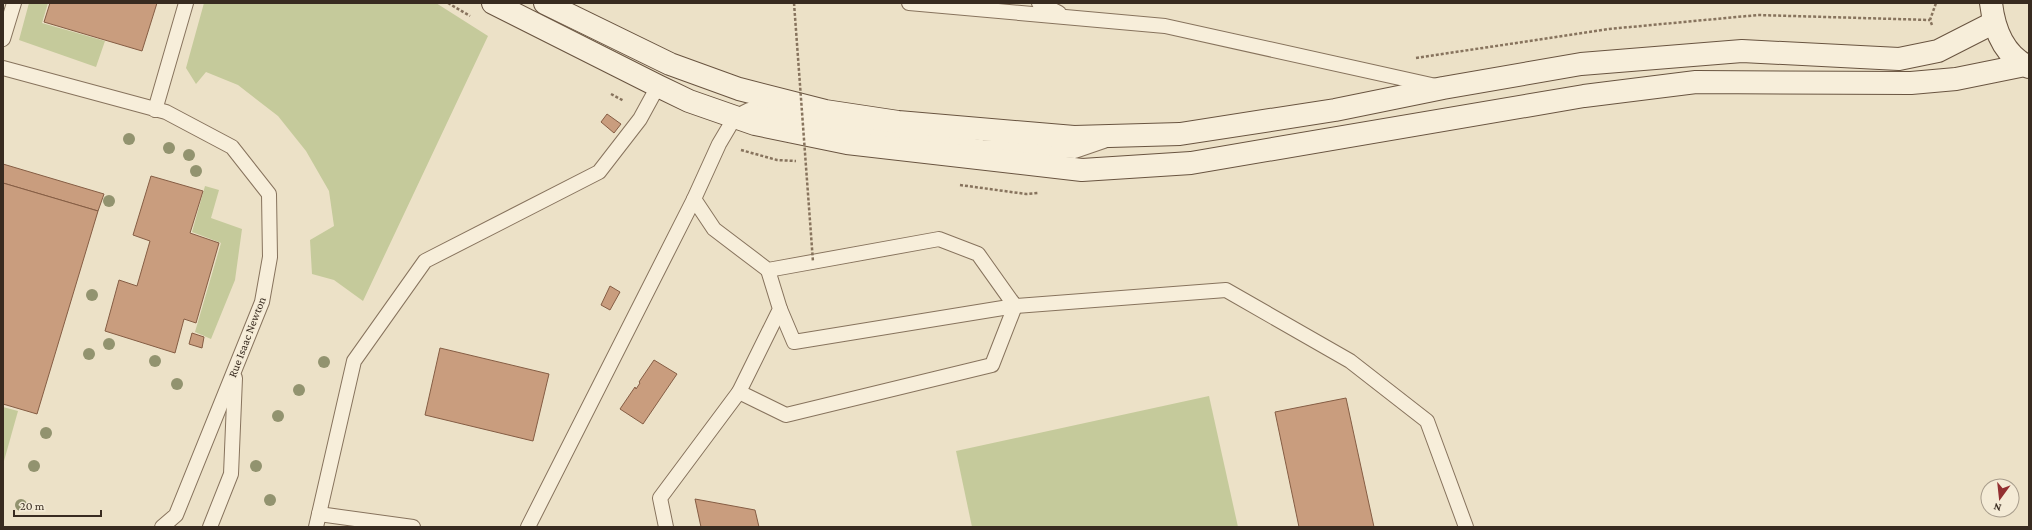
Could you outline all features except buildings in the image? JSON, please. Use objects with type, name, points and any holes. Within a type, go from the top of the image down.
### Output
[{"type":"main road","points":[[493,3],[689,101],[755,124],[847,144],[1082,170],[1191,163],[1584,96],[1696,82],[1911,83],[1956,79],[2027,66]]},
{"type":"main road","points":[[545,3],[670,64],[739,89],[825,111],[898,122],[1058,136],[1180,134],[1335,110],[1443,88],[1581,64],[1742,51],[1899,60],[1938,51],[1992,13],[2000,39],[2011,54],[2027,66]]},
{"type":"lane","points":[[3,39],[14,3]]},
{"type":"lane","points":[[155,110],[186,3]]},
{"type":"lane","points":[[910,3],[1165,26],[1443,88]]},
{"type":"lane","points":[[1039,3],[1066,16]]},
{"type":"lane","name":"Rue Isaac Newton","points":[[3,68],[166,112],[232,146],[269,194],[270,257],[262,302],[176,515],[162,527]]},
{"type":"lane","points":[[413,527],[318,520],[354,361],[426,261],[599,172],[640,119],[658,86]]},
{"type":"lane","points":[[528,527],[694,199],[719,144],[735,117],[749,110],[765,109],[822,123],[886,135],[990,147],[1075,151],[1120,136]]},
{"type":"lane","points":[[694,199],[714,229],[768,270],[780,308],[794,342],[1015,306],[1226,290],[1350,361],[1427,421],[1466,527]]},
{"type":"lane","points":[[768,270],[939,239],[978,254],[1015,306]]},
{"type":"lane","points":[[739,392],[786,414],[992,365],[1015,306]]},
{"type":"lane","points":[[666,527],[660,498],[739,392],[780,308]]},
{"type":"lane","points":[[210,527],[231,474],[236,367]]},
{"type":"path","points":[[794,3],[813,262]]},
{"type":"path","points":[[1415,58],[1609,29],[1758,15],[1930,20]]},
{"type":"green space","points":[[29,3],[48,3],[42,23],[105,41],[96,67],[19,40]]},
{"type":"green space","points":[[204,3],[436,3],[488,36],[363,301],[334,280],[312,274],[310,240],[334,226],[329,191],[306,151],[278,116],[238,85],[206,72],[196,84],[186,68]]},
{"type":"green space","points":[[205,186],[219,190],[211,218],[242,229],[235,280],[211,339],[195,332],[221,243],[192,232]]},
{"type":"green space","points":[[1209,396],[1238,527],[972,527],[956,451]]},
{"type":"green space","points":[[3,407],[18,411],[4,461],[3,461]]}]
